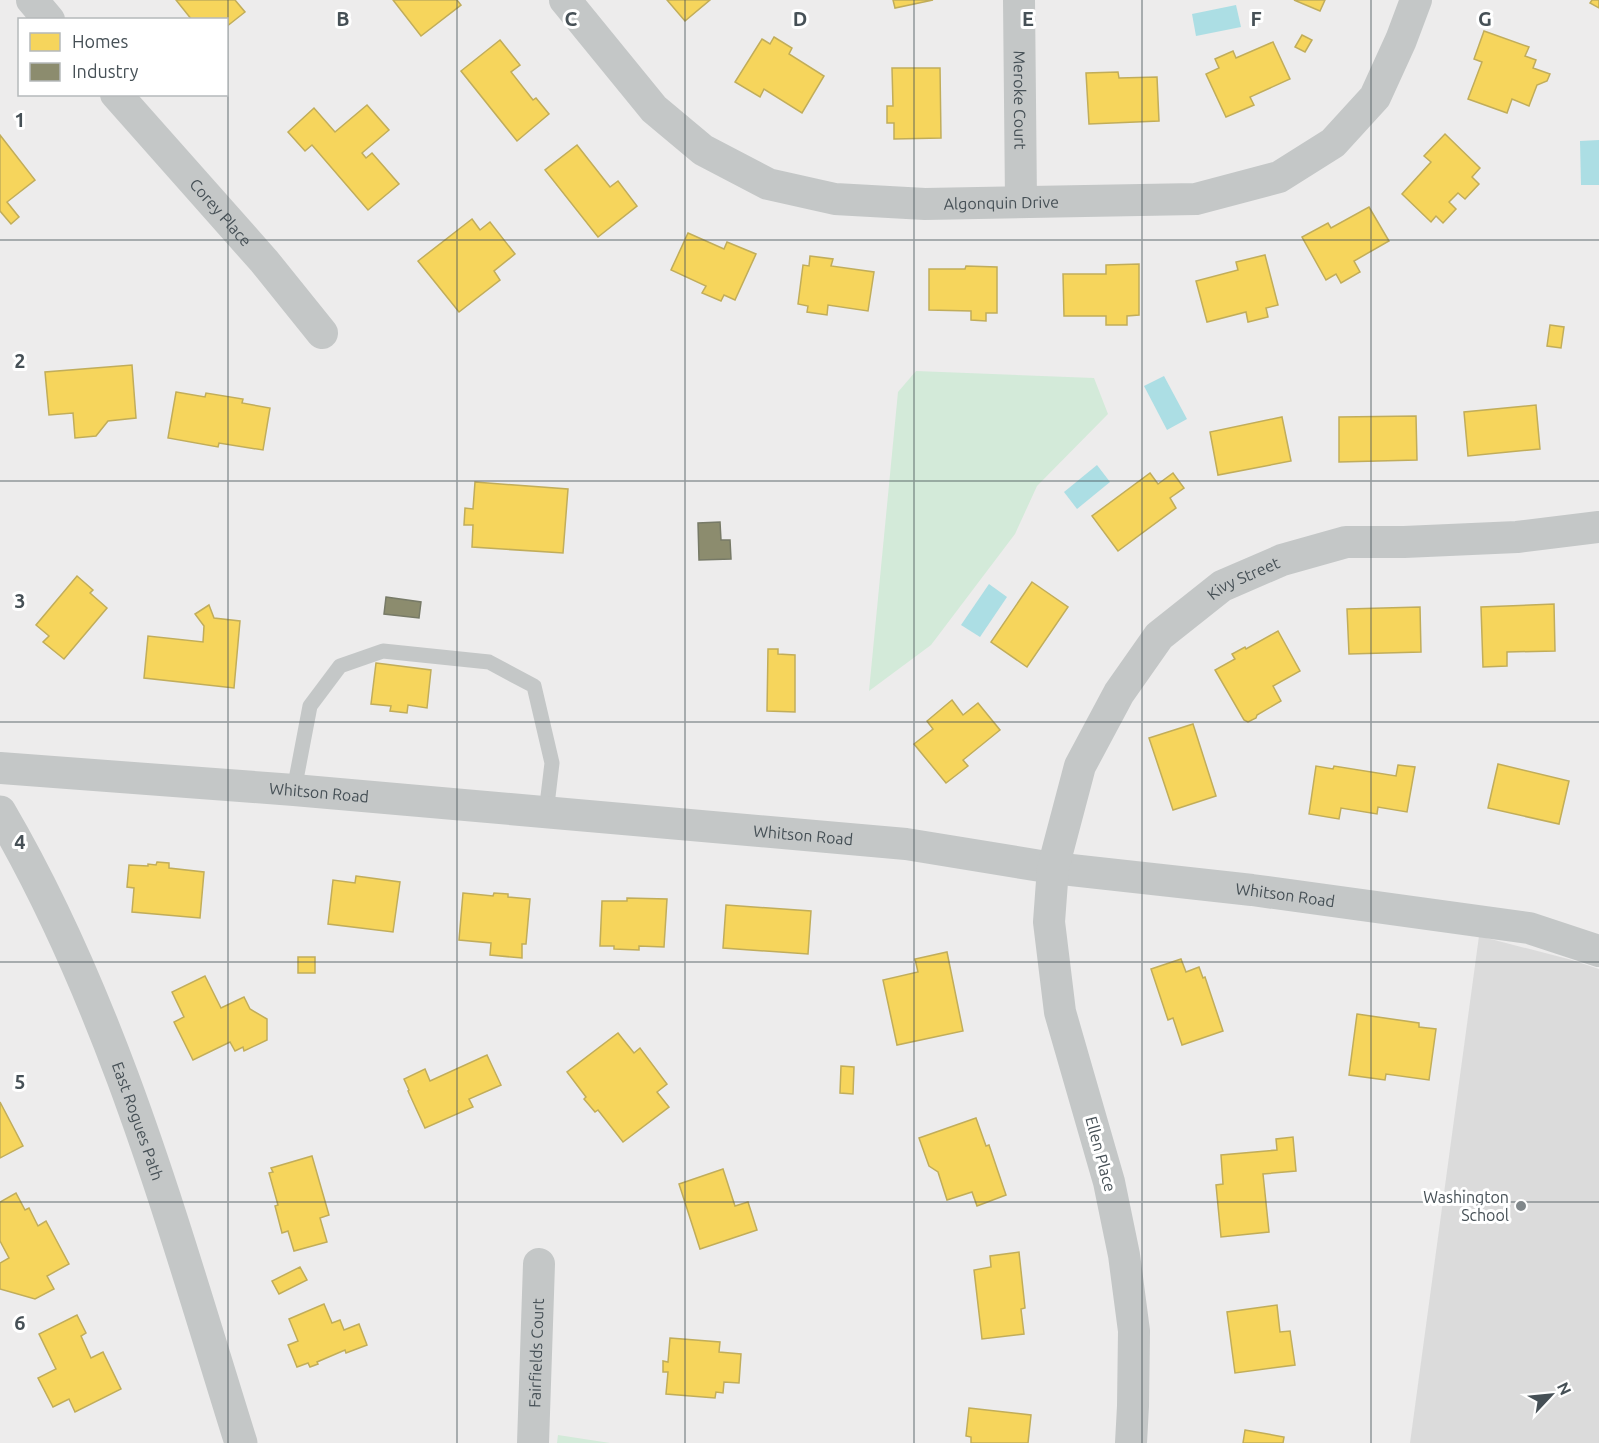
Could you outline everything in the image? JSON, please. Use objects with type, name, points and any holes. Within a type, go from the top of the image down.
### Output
[{"type":"street","points":[[32,0],[47,18]]},
{"type":"street","name":"Algonquin Drive","points":[[565,0],[654,109],[703,150],[768,184],[835,199],[925,204],[1196,199],[1279,177],[1333,143],[1376,97],[1416,0]]},
{"type":"street","name":"Meroke Court","points":[[1019,0],[1021,201]]},
{"type":"street","name":"Corey Place","points":[[118,96],[264,261],[322,333]]},
{"type":"street","name":"Kivy Street","points":[[1053,868],[1080,766],[1119,693],[1160,636],[1222,586],[1282,560],[1346,542],[1517,537],[1599,527]]},
{"type":"street","name":"Whitson Road","points":[[0,768],[294,790],[906,844],[1053,868],[1252,890],[1529,928],[1599,951]]},
{"type":"street","name":"East Rogues Path","points":[[0,812],[29,862],[91,999],[151,1153],[241,1443]]},
{"type":"street","name":"Ellen Place","points":[[1053,868],[1049,922],[1060,1012],[1109,1182],[1124,1255],[1134,1331],[1131,1443]]},
{"type":"street","name":"Fairfields Court","points":[[533,1443],[539,1264]]},
{"type":"lane","points":[[294,790],[310,706],[340,666],[383,651],[489,662],[534,686],[552,763],[546,813]]},
{"type":"shaded area","name":"Washington School","points":[[1479,936],[1599,969],[1599,1443],[1410,1443]]},
{"type":"green space","points":[[916,371],[1094,378],[1108,414],[1037,486],[1015,534],[931,645],[869,691],[898,392]]},
{"type":"green space","points":[[558,1435],[610,1443],[557,1443]]},
{"type":"water","points":[[1236,5],[1241,27],[1196,36],[1192,14]]},
{"type":"water","points":[[1599,140],[1599,185],[1581,185],[1580,141]]},
{"type":"water","points":[[1164,376],[1187,419],[1167,430],[1144,386]]},
{"type":"water","points":[[1097,465],[1110,482],[1077,509],[1064,492]]},
{"type":"water","points":[[989,584],[1007,597],[980,637],[961,625]]},
{"type":"building: Homes","points":[[176,0],[235,0],[245,12],[228,25],[228,18],[190,18]]},
{"type":"building: Homes","points":[[393,0],[457,0],[461,5],[421,36]]},
{"type":"building: Homes","points":[[667,0],[710,0],[685,21]]},
{"type":"building: Homes","points":[[893,0],[933,0],[895,8]]},
{"type":"building: Homes","points":[[1294,0],[1325,0],[1320,11]]},
{"type":"building: Homes","points":[[1592,0],[1599,0],[1599,8],[1590,3]]},
{"type":"building: Homes","points":[[1484,31],[1529,47],[1525,56],[1536,60],[1533,68],[1550,74],[1547,81],[1537,85],[1529,106],[1512,99],[1507,113],[1468,99],[1482,62],[1474,59]]},
{"type":"building: Homes","points":[[1302,35],[1312,40],[1305,52],[1295,47]]},
{"type":"building: Homes","points":[[774,37],[792,48],[789,54],[824,76],[802,113],[764,89],[760,97],[735,82],[762,39],[770,44]]},
{"type":"building: Homes","points":[[500,40],[520,65],[511,72],[533,100],[536,98],[549,114],[517,141],[461,71]]},
{"type":"building: Homes","points":[[1273,42],[1290,79],[1250,97],[1254,105],[1226,117],[1206,74],[1219,68],[1215,59],[1233,51],[1236,58]]},
{"type":"building: Homes","points":[[892,68],[940,68],[941,138],[894,139],[894,123],[887,123],[887,106],[893,106]]},
{"type":"building: Homes","points":[[1118,72],[1119,78],[1157,77],[1159,121],[1089,124],[1086,73]]},
{"type":"building: Homes","points":[[367,105],[389,130],[362,153],[366,158],[372,153],[399,184],[368,210],[312,145],[305,151],[288,132],[314,108],[335,132]]},
{"type":"building: Homes","points":[[1445,134],[1480,168],[1472,177],[1479,184],[1465,199],[1458,193],[1449,202],[1456,209],[1443,223],[1436,216],[1431,222],[1402,194],[1431,162],[1424,156]]},
{"type":"building: Homes","points":[[0,135],[35,180],[7,202],[19,217],[11,224],[0,211]]},
{"type":"building: Homes","points":[[577,145],[610,187],[618,181],[637,206],[598,237],[545,170]]},
{"type":"building: Homes","points":[[1369,207],[1389,241],[1354,261],[1360,272],[1341,283],[1336,274],[1326,280],[1302,237],[1328,223],[1331,228]]},
{"type":"building: Homes","points":[[472,219],[480,230],[490,222],[515,254],[494,271],[500,280],[459,312],[418,261]]},
{"type":"building: Homes","points":[[688,233],[724,249],[727,242],[756,254],[735,300],[724,295],[721,301],[702,293],[706,286],[671,270]]},
{"type":"building: Homes","points":[[1265,255],[1278,305],[1266,308],[1268,317],[1248,322],[1246,312],[1207,322],[1196,281],[1238,270],[1236,262]]},
{"type":"building: Homes","points":[[810,256],[833,259],[831,266],[874,272],[868,311],[828,305],[827,315],[807,312],[808,306],[798,304],[803,265],[809,266]]},
{"type":"building: Homes","points":[[1139,264],[1139,315],[1127,316],[1127,325],[1106,325],[1106,316],[1064,316],[1063,274],[1106,274],[1106,265]]},
{"type":"building: Homes","points":[[966,266],[997,267],[997,313],[986,313],[986,321],[971,320],[971,311],[929,310],[929,269],[965,269]]},
{"type":"building: Homes","points":[[1550,325],[1564,327],[1561,348],[1547,346]]},
{"type":"building: Homes","points":[[132,365],[136,418],[108,421],[96,436],[75,438],[73,413],[49,415],[45,372]]},
{"type":"building: Homes","points":[[176,392],[205,397],[206,393],[243,399],[242,403],[270,408],[263,450],[219,443],[218,447],[168,438]]},
{"type":"building: Homes","points":[[1536,405],[1540,449],[1468,456],[1464,412]]},
{"type":"building: Homes","points":[[1416,416],[1417,460],[1339,462],[1339,417]]},
{"type":"building: Homes","points":[[1282,417],[1291,461],[1218,475],[1210,432]]},
{"type":"building: Homes","points":[[1150,473],[1158,484],[1173,473],[1184,488],[1170,498],[1176,508],[1118,551],[1092,516]]},
{"type":"building: Homes","points":[[475,482],[568,489],[563,553],[472,547],[473,525],[464,525],[465,508],[473,509]]},
{"type":"building: Homes","points":[[77,576],[93,590],[90,593],[107,608],[64,659],[43,642],[49,636],[36,625]]},
{"type":"building: Homes","points":[[1032,582],[1068,607],[1027,667],[991,642]]},
{"type":"building: Homes","points":[[1554,604],[1555,651],[1507,652],[1507,666],[1483,667],[1481,607]]},
{"type":"building: Homes","points":[[209,605],[214,618],[240,621],[234,688],[144,678],[148,636],[203,642],[204,626],[195,614]]},
{"type":"building: Homes","points":[[1420,607],[1421,652],[1349,654],[1347,609]]},
{"type":"building: Homes","points":[[1278,631],[1300,671],[1273,686],[1281,701],[1248,722],[1244,720],[1215,670],[1235,659],[1232,654]]},
{"type":"building: Homes","points":[[768,649],[778,649],[778,654],[795,655],[795,712],[767,711]]},
{"type":"building: Homes","points":[[376,663],[431,670],[427,708],[408,705],[407,713],[390,711],[391,706],[371,704]]},
{"type":"building: Homes","points":[[952,700],[963,715],[978,703],[1000,730],[963,760],[968,766],[946,783],[914,744],[933,729],[927,721]]},
{"type":"building: Homes","points":[[1193,724],[1216,796],[1173,810],[1149,738]]},
{"type":"building: Homes","points":[[1498,764],[1569,781],[1559,824],[1488,808]]},
{"type":"building: Homes","points":[[1398,765],[1415,767],[1407,812],[1378,807],[1377,814],[1341,808],[1339,819],[1309,814],[1316,766],[1333,769],[1334,766],[1396,776]]},
{"type":"building: Homes","points":[[157,862],[169,863],[169,868],[204,872],[200,918],[132,912],[134,888],[127,887],[129,865],[148,866],[148,864],[156,865]]},
{"type":"building: Homes","points":[[356,876],[400,882],[393,932],[328,924],[333,880],[355,883]]},
{"type":"building: Homes","points":[[463,893],[493,896],[494,893],[508,894],[508,897],[530,899],[526,944],[522,944],[522,958],[490,955],[491,943],[459,940]]},
{"type":"building: Homes","points":[[627,898],[667,899],[664,947],[639,946],[639,950],[600,946],[602,901],[627,901]]},
{"type":"building: Homes","points":[[726,905],[811,911],[808,954],[723,948]]},
{"type":"building: Homes","points":[[947,952],[963,1031],[897,1045],[883,980],[918,972],[915,959]]},
{"type":"building: Homes","points":[[298,957],[315,957],[315,973],[298,973]]},
{"type":"building: Homes","points":[[1181,959],[1186,972],[1199,967],[1203,978],[1205,977],[1223,1031],[1182,1045],[1173,1018],[1168,1020],[1151,969]]},
{"type":"building: Homes","points":[[205,976],[221,1008],[244,997],[250,1009],[267,1019],[267,1040],[244,1051],[243,1047],[235,1051],[230,1042],[193,1060],[174,1022],[184,1017],[172,992]]},
{"type":"building: Homes","points":[[1357,1014],[1419,1023],[1419,1027],[1436,1029],[1429,1080],[1386,1074],[1385,1080],[1349,1075]]},
{"type":"building: Homes","points":[[618,1033],[634,1053],[640,1048],[667,1084],[657,1092],[669,1107],[623,1142],[598,1110],[595,1112],[584,1099],[586,1097],[567,1072]]},
{"type":"building: Homes","points":[[487,1055],[501,1085],[469,1099],[473,1107],[425,1128],[404,1079],[425,1069],[430,1081]]},
{"type":"building: Homes","points":[[841,1066],[854,1067],[853,1094],[840,1093]]},
{"type":"building: Homes","points":[[0,1102],[23,1146],[0,1158]]},
{"type":"building: Homes","points":[[976,1118],[986,1146],[989,1145],[1006,1195],[977,1206],[972,1192],[947,1200],[938,1172],[929,1166],[919,1138]]},
{"type":"building: Homes","points":[[1293,1137],[1296,1171],[1263,1174],[1269,1232],[1221,1237],[1216,1185],[1223,1184],[1221,1155],[1277,1150],[1276,1139]]},
{"type":"building: Homes","points":[[312,1156],[329,1215],[320,1218],[327,1242],[294,1251],[288,1231],[282,1233],[275,1206],[278,1205],[269,1173],[273,1172],[271,1168]]},
{"type":"building: Homes","points":[[723,1169],[735,1206],[748,1202],[757,1230],[700,1249],[679,1184]]},
{"type":"building: Homes","points":[[16,1193],[25,1210],[29,1208],[38,1226],[46,1221],[69,1264],[47,1276],[54,1289],[35,1299],[0,1289],[0,1263],[9,1258],[0,1241],[0,1202]]},
{"type":"building: Homes","points":[[1019,1252],[1025,1308],[1021,1309],[1024,1334],[982,1339],[974,1270],[991,1267],[990,1256]]},
{"type":"building: Homes","points":[[300,1267],[307,1280],[279,1294],[272,1281]]},
{"type":"building: Homes","points":[[324,1304],[332,1323],[340,1320],[344,1330],[359,1324],[367,1345],[346,1353],[345,1350],[310,1367],[308,1363],[297,1367],[288,1345],[298,1341],[289,1319]]},
{"type":"building: Homes","points":[[1277,1305],[1280,1332],[1290,1331],[1295,1365],[1235,1373],[1227,1312]]},
{"type":"building: Homes","points":[[77,1315],[86,1333],[81,1336],[91,1358],[103,1352],[121,1389],[75,1412],[69,1399],[53,1407],[38,1378],[56,1369],[39,1334]]},
{"type":"building: Homes","points":[[670,1338],[720,1342],[719,1352],[741,1354],[739,1383],[724,1382],[723,1393],[716,1392],[715,1398],[666,1394],[668,1372],[663,1372],[663,1361],[668,1362]]},
{"type":"building: Homes","points":[[969,1408],[1031,1415],[1028,1443],[971,1443],[971,1437],[966,1436]]},
{"type":"building: Homes","points":[[1245,1430],[1284,1437],[1283,1443],[1243,1443]]},
{"type":"building: Industry","points":[[720,522],[721,540],[730,540],[731,559],[699,560],[698,523]]},
{"type":"building: Industry","points":[[386,597],[421,602],[419,618],[384,614]]},
{"type":"place","name":"Washington School","points":[[1521,1206]]}]
